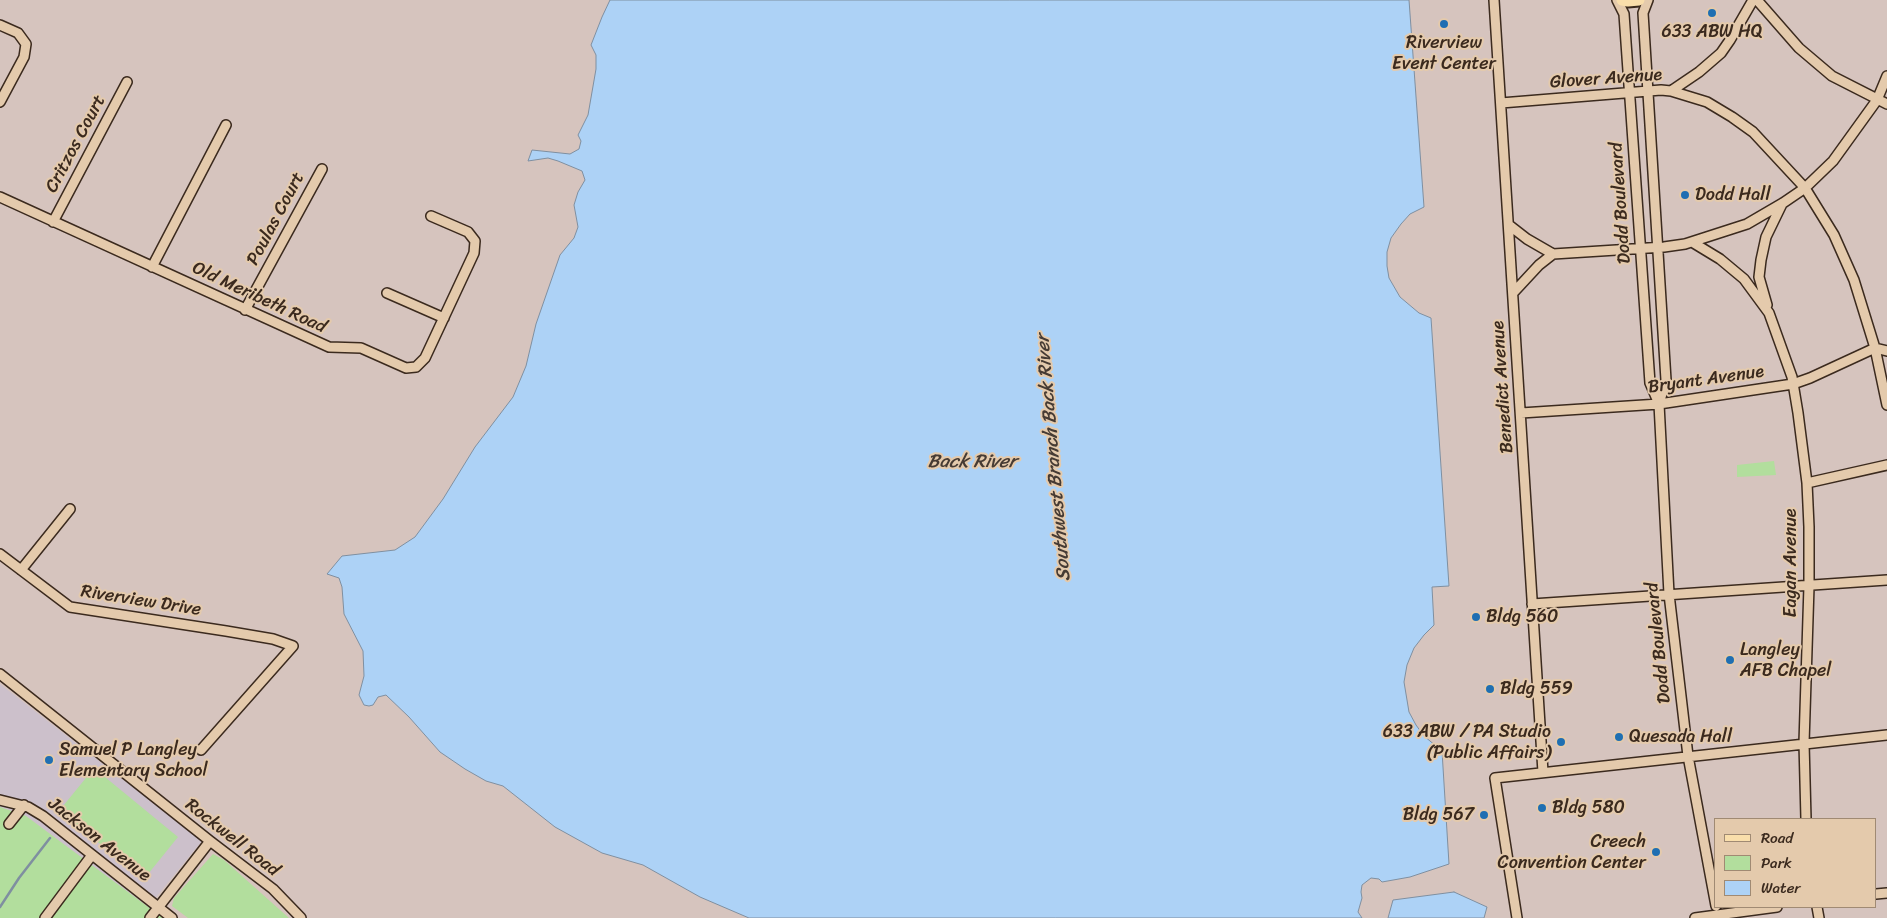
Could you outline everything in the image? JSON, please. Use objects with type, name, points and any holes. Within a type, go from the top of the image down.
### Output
[{"type":"main road","points":[[1622,0],[1628,2],[1639,0]]},
{"type":"street","name":"Benedict Avenue","points":[[1494,0],[1543,772]]},
{"type":"street","name":"Dodd Boulevard","points":[[1617,0],[1624,14],[1650,383],[1659,404]]},
{"type":"street","name":"Dodd Boulevard","points":[[1648,0],[1643,13],[1666,380],[1659,404],[1669,594],[1688,756],[1714,895]]},
{"type":"street","points":[[1671,91],[1699,72],[1721,53],[1753,0]]},
{"type":"street","points":[[1757,0],[1798,48],[1832,76],[1887,104]]},
{"type":"street","points":[[0,25],[18,33],[26,44],[24,57],[0,102]]},
{"type":"street","points":[[1513,293],[1539,264],[1553,254],[1658,247],[1692,242],[1747,224],[1783,204],[1804,188],[1833,160],[1877,100],[1887,76]]},
{"type":"street","name":"Critzos Court","points":[[54,222],[127,82]]},
{"type":"street","name":"Glover Avenue","points":[[1501,103],[1648,91],[1671,91],[1707,102],[1753,132],[1804,188],[1834,235],[1854,280],[1875,348],[1887,405]]},
{"type":"street","points":[[152,267],[226,125]]},
{"type":"street","name":"Poulas Court","points":[[246,310],[322,169]]},
{"type":"street","name":"Old Meribeth Road","points":[[0,197],[329,347],[361,348],[406,368],[416,367],[426,358],[474,253],[475,241],[468,232],[431,216]]},
{"type":"street","name":"Eagan Avenue","points":[[1783,204],[1766,237],[1760,260],[1759,278],[1769,313],[1792,377],[1807,483],[1809,586],[1804,743],[1806,818]]},
{"type":"street","points":[[1509,225],[1527,239],[1553,254]]},
{"type":"street","name":"Eagan Avenue","points":[[1692,242],[1720,259],[1744,279],[1769,313]]},
{"type":"street","points":[[388,293],[444,318]]},
{"type":"street","points":[[1875,348],[1887,351]]},
{"type":"street","name":"Bryant Avenue","points":[[1521,413],[1659,404],[1792,384],[1810,378],[1875,348]]},
{"type":"street","points":[[1807,483],[1887,465]]},
{"type":"street","points":[[21,570],[70,509]]},
{"type":"street","name":"Riverview Drive","points":[[0,554],[70,607],[236,632],[273,639],[293,646],[201,750]]},
{"type":"street","points":[[1532,604],[1887,580]]},
{"type":"street","name":"Rockwell Road","points":[[0,674],[273,890],[301,918]]},
{"type":"street","points":[[1517,918],[1495,778],[1887,735]]},
{"type":"street","name":"Jackson Avenue","points":[[0,800],[24,806],[43,816],[172,918]]},
{"type":"street","points":[[9,824],[24,806]]},
{"type":"street","points":[[150,918],[210,841]]},
{"type":"street","points":[[45,918],[92,855]]},
{"type":"street","points":[[1695,918],[1717,911],[1762,908]]},
{"type":"shaded area","name":"Samuel P Langley Elementary School","points":[[0,684],[202,841],[148,907],[26,816],[0,807]]},
{"type":"green space","points":[[1774,461],[1776,475],[1737,477],[1737,465]]},
{"type":"green space","points":[[94,768],[178,837],[144,879],[59,811]]},
{"type":"green space","points":[[0,807],[26,816],[163,918],[0,918]]},
{"type":"green space","points":[[213,854],[224,860],[289,918],[188,918],[172,906],[174,898]]},
{"type":"water","name":"Back River","points":[[610,0],[1409,0],[1424,207],[1410,214],[1391,238],[1387,252],[1387,266],[1389,278],[1400,297],[1419,313],[1431,318],[1449,586],[1432,587],[1434,625],[1414,648],[1407,665],[1404,682],[1409,712],[1416,725],[1424,736],[1442,751],[1449,864],[1410,877],[1382,882],[1379,879],[1371,878],[1362,885],[1362,898],[1358,912],[1362,918],[749,918],[700,897],[643,865],[602,853],[555,827],[503,786],[486,781],[440,752],[409,717],[386,695],[378,697],[373,705],[364,705],[359,695],[364,676],[363,651],[344,614],[342,587],[339,578],[327,574],[342,556],[395,550],[415,537],[443,499],[475,447],[513,397],[526,366],[536,324],[560,255],[574,238],[578,227],[574,205],[578,192],[585,180],[582,171],[558,161],[548,158],[528,161],[532,150],[570,154],[579,149],[581,141],[578,135],[588,115],[596,69],[596,55],[591,45]]},
{"type":"water","points":[[1454,892],[1487,907],[1484,918],[1388,918],[1393,900]]},
{"type":"waterway","points":[[0,907],[19,878],[50,838]]},
{"type":"place","name":"633 ABW HQ","points":[[1712,13]]},
{"type":"place","name":"Riverview Event Center","points":[[1444,24]]},
{"type":"place","name":"Dodd Hall","points":[[1685,195]]},
{"type":"place","name":"Bldg 560","points":[[1476,617]]},
{"type":"place","name":"Langley AFB Chapel","points":[[1730,660]]},
{"type":"place","name":"Bldg 559","points":[[1490,689]]},
{"type":"place","name":"Quesada Hall","points":[[1619,737]]},
{"type":"place","name":"633 ABW / PA Studio (Public Affairs)","points":[[1561,742]]},
{"type":"place","name":"Samuel P Langley Elementary School","points":[[49,760]]},
{"type":"place","name":"Bldg 580","points":[[1542,808]]},
{"type":"place","name":"Bldg 567","points":[[1484,815]]},
{"type":"place","name":"Creech Convention Center","points":[[1656,852]]},
{"type":"water label","name":"Southwest Branch Back River","points":[[1054,458]]}]
